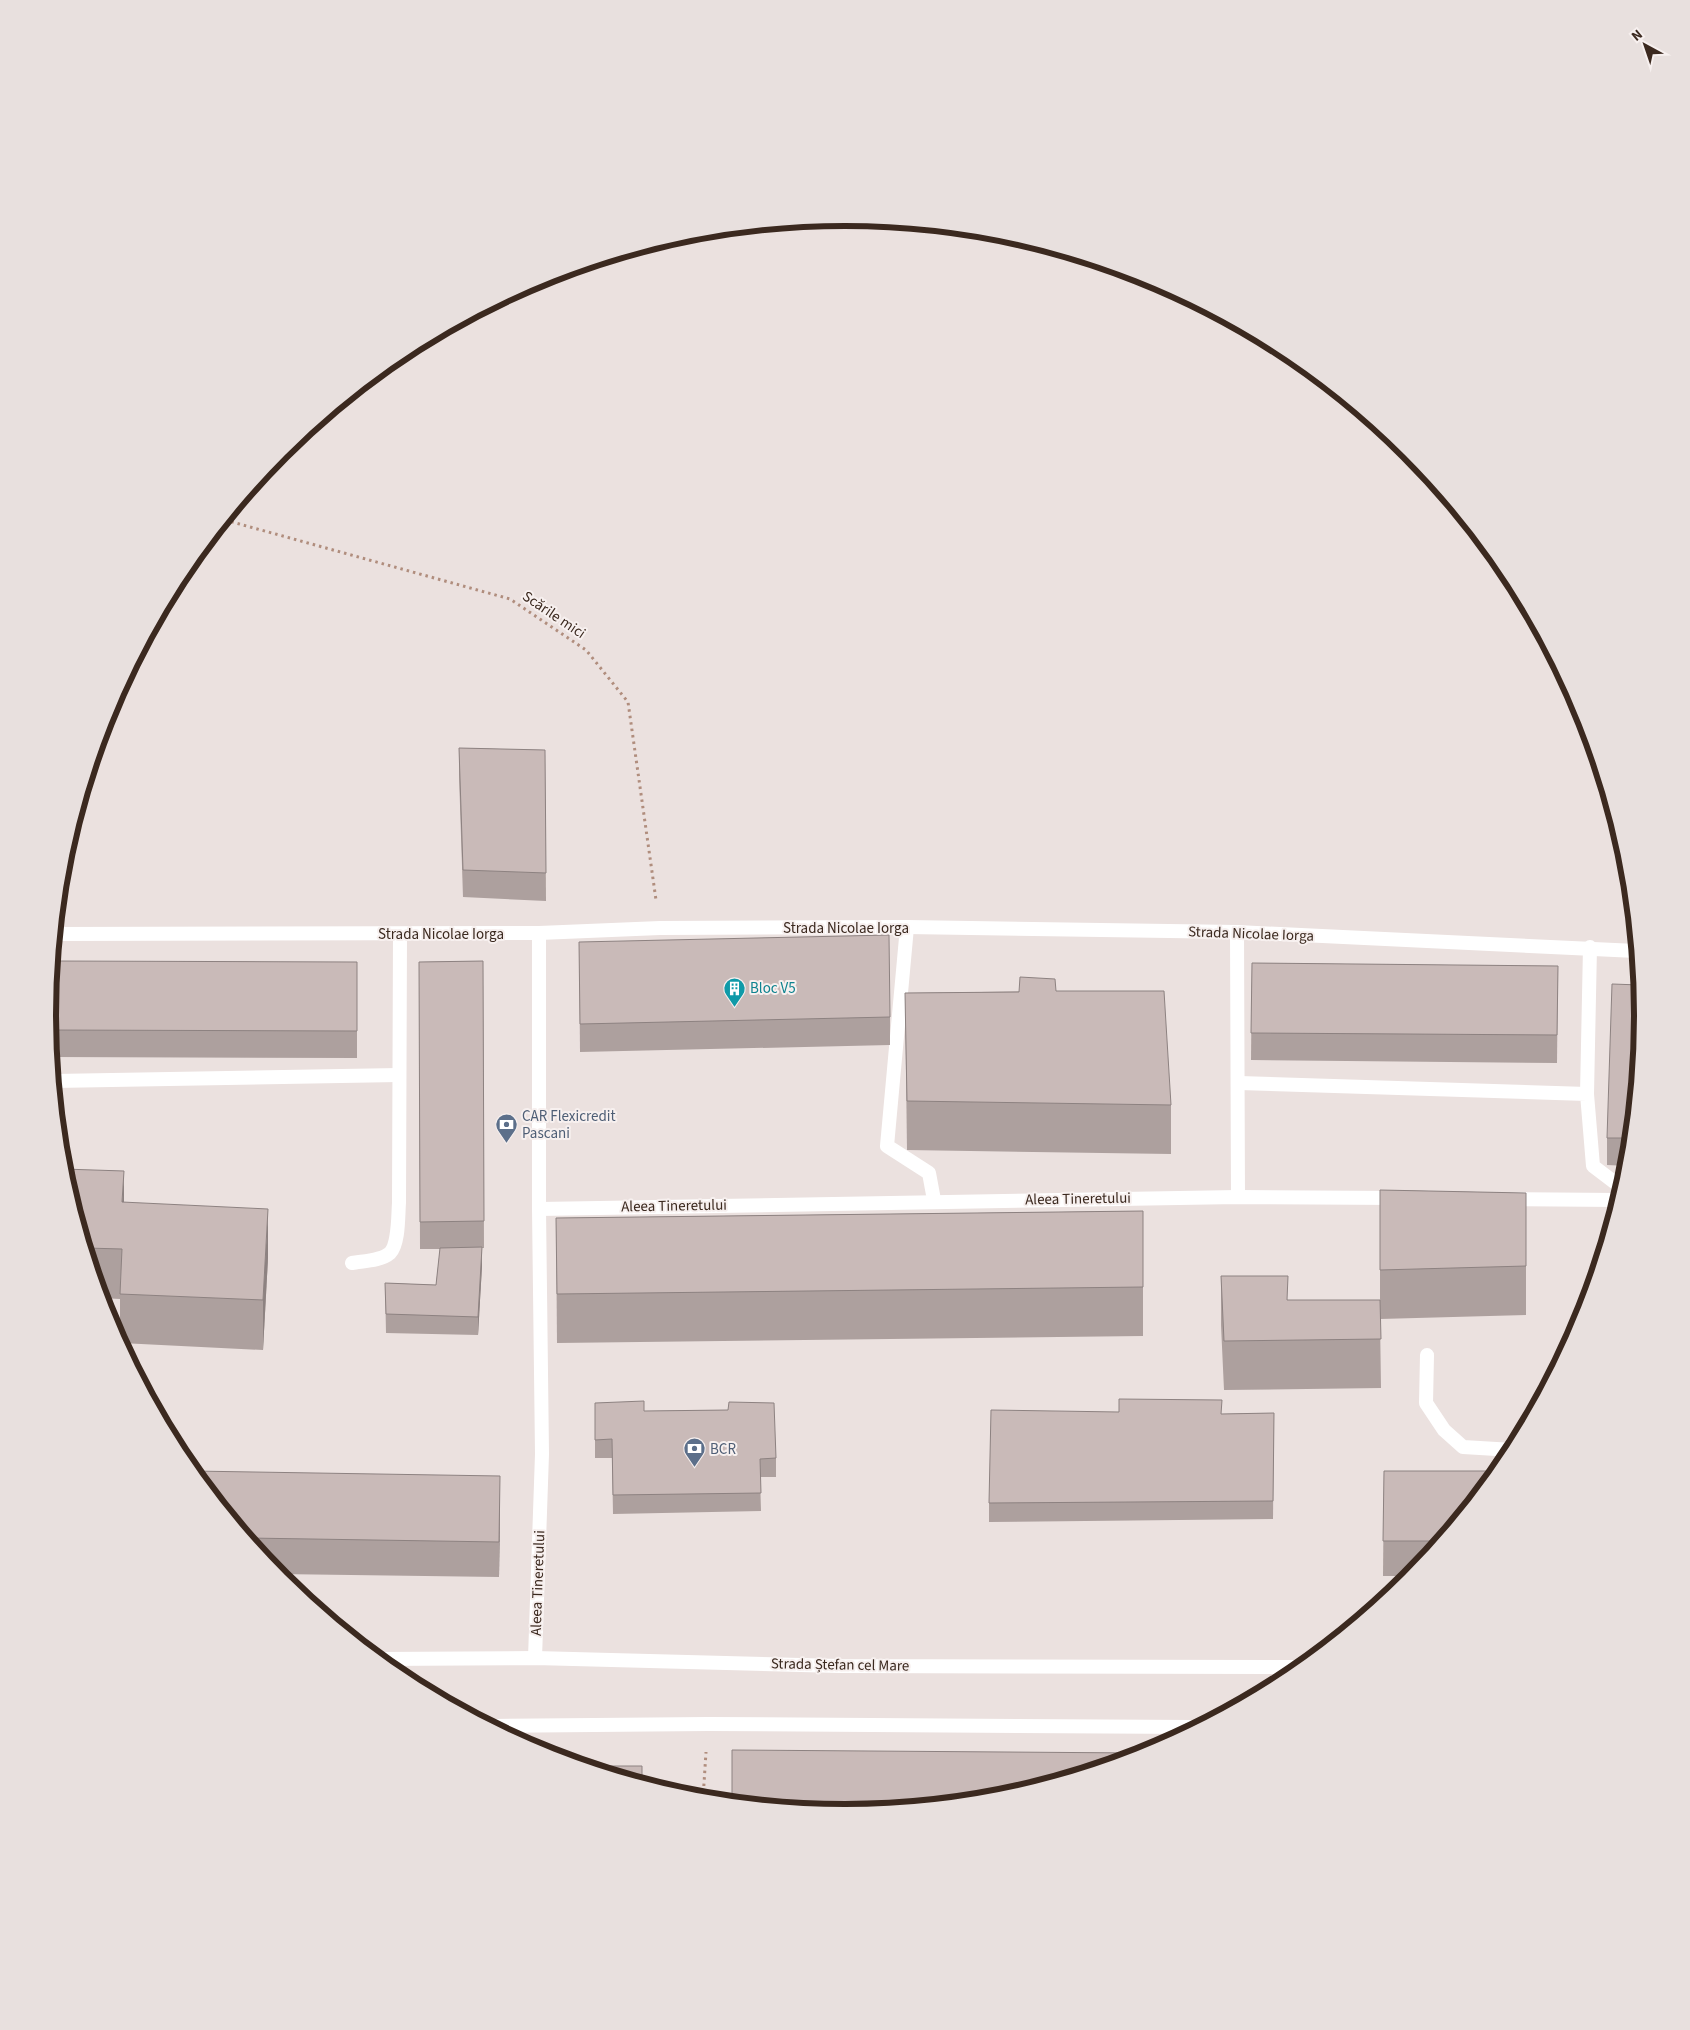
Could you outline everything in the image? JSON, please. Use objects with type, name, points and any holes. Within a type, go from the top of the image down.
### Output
[{"type":"street","name":"Strada Nicolae Iorga","points":[[61,934],[400,934],[539,933],[660,928],[907,928],[1237,932],[1631,950]]},
{"type":"street","points":[[907,928],[887,1146],[929,1173],[934,1200]]},
{"type":"street","points":[[1237,932],[1238,1197]]},
{"type":"street","name":"Aleea Tineretului","points":[[535,1658],[542,1454],[539,1209],[539,933]]},
{"type":"street","points":[[352,1263],[384,1256],[390,1253],[395,1243],[399,1203],[400,934]]},
{"type":"street","points":[[1590,947],[1587,1094],[1593,1166],[1616,1183]]},
{"type":"street","points":[[59,1081],[399,1075]]},
{"type":"street","points":[[1239,1083],[1587,1094]]},
{"type":"street","name":"Aleea Tineretului","points":[[539,1209],[934,1200],[1238,1197],[1416,1198]]},
{"type":"street","points":[[1495,1199],[1612,1200]]},
{"type":"street","points":[[1427,1355],[1426,1403],[1444,1430],[1463,1447],[1503,1449]]},
{"type":"street","name":"Strada Ștefan cel Mare","points":[[390,1659],[535,1658],[839,1666],[1289,1667]]},
{"type":"street","points":[[504,1726],[708,1724],[1183,1727]]},
{"type":"path","name":"Scările mici","points":[[230,522],[510,599],[586,650],[628,702],[660,928]]},
{"type":"path","points":[[703,1791],[708,1724]]},
{"type":"building","points":[[459,748],[545,750],[546,873],[463,870]]},
{"type":"building","name":"Bloc V5","points":[[889,935],[890,1017],[580,1024],[579,942]]},
{"type":"building","points":[[58,961],[357,962],[357,1031],[57,1030]]},
{"type":"building","points":[[483,961],[484,1221],[420,1222],[419,962]]},
{"type":"building","points":[[1252,963],[1558,966],[1557,1035],[1251,1033]]},
{"type":"building","points":[[1020,977],[1055,979],[1056,991],[1164,991],[1171,1105],[907,1101],[905,993],[1019,992]]},
{"type":"building","points":[[1612,984],[1633,985],[1632,1067],[1624,1138],[1607,1138]]},
{"type":"building","points":[[71,1169],[124,1171],[122,1202],[268,1209],[263,1300],[120,1294],[122,1249],[92,1248]]},
{"type":"building","points":[[1380,1190],[1526,1193],[1526,1266],[1380,1270]]},
{"type":"building","points":[[1143,1211],[1143,1287],[557,1294],[556,1218]]},
{"type":"building","points":[[482,1247],[478,1317],[386,1314],[385,1283],[436,1285],[440,1248]]},
{"type":"building","points":[[1221,1276],[1288,1276],[1287,1300],[1380,1300],[1381,1339],[1224,1341]]},
{"type":"building","points":[[1119,1399],[1222,1400],[1221,1414],[1274,1413],[1273,1501],[989,1503],[991,1410],[1119,1412]]},
{"type":"building","name":"BCR","points":[[644,1401],[644,1411],[728,1410],[729,1402],[774,1403],[776,1458],[760,1459],[761,1493],[613,1495],[612,1439],[595,1440],[595,1403]]},
{"type":"building","points":[[202,1471],[500,1476],[499,1542],[255,1538]]},
{"type":"building","points":[[1384,1471],[1488,1471],[1471,1495],[1432,1541],[1383,1541]]},
{"type":"building","points":[[732,1750],[1123,1753],[1049,1777],[999,1789],[948,1797],[897,1802],[845,1804],[793,1802],[732,1795]]},
{"type":"building","points":[[604,1766],[642,1766],[642,1777]]},
{"type":"place","name":"Bloc V5","points":[[734,1007]]},
{"type":"place","name":"CAR Flexicredit Pascani","points":[[506,1144]]},
{"type":"place","name":"BCR","points":[[694,1468]]}]
